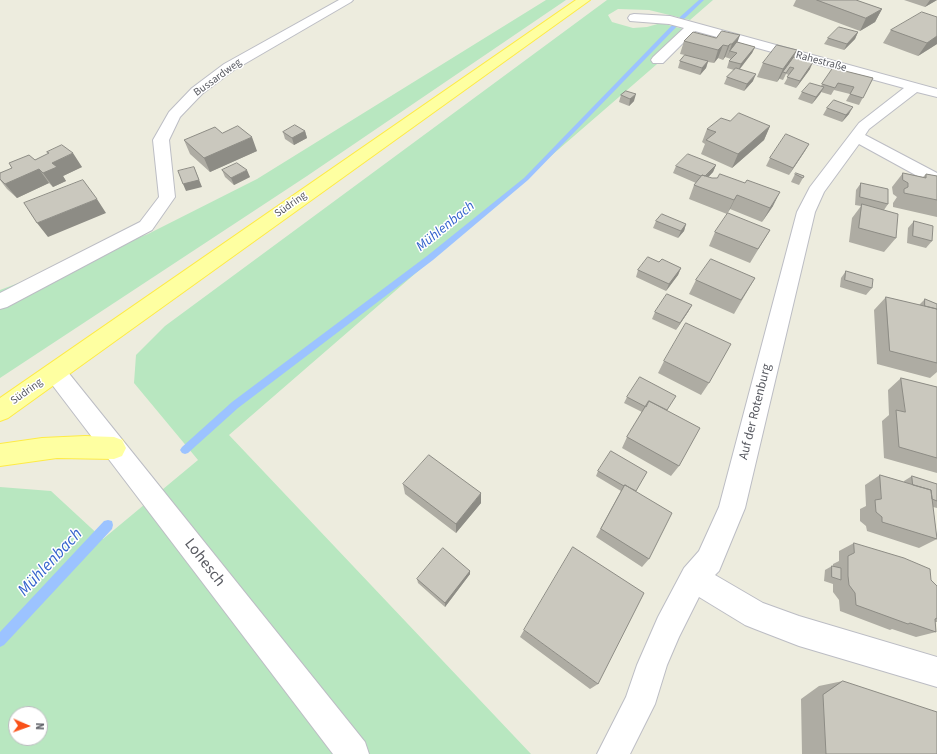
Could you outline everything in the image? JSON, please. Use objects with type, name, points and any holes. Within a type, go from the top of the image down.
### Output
[{"type":"main road","name":"Südring","points":[[0,412],[584,0]]},
{"type":"main road","points":[[0,455],[39,448],[85,446],[114,448]]},
{"type":"street","name":"Bussardweg","points":[[0,302],[146,226],[167,197],[161,140],[174,115],[197,91],[229,67],[347,0]]},
{"type":"street","name":"Rahestraße","points":[[634,18],[670,20],[937,93]]},
{"type":"street","points":[[658,60],[690,25]]},
{"type":"street","name":"Auf der Rotenburg","points":[[613,754],[639,704],[652,665],[668,627],[694,578],[710,561],[732,508],[806,212],[816,191],[864,126],[875,116],[915,87]]},
{"type":"street","points":[[856,137],[875,145],[919,171],[937,178]]},
{"type":"street","name":"Lohesch","points":[[55,372],[353,754]]},
{"type":"street","points":[[694,578],[755,615],[799,631],[937,672]]},
{"type":"green space","points":[[546,0],[566,0],[307,176],[0,378],[0,290],[148,234],[257,179]]},
{"type":"green space","points":[[607,0],[713,0],[690,20],[649,10],[618,9],[608,15],[612,22],[633,28],[647,27],[661,23],[694,32],[229,435],[531,754],[0,754],[0,487],[51,491],[103,539],[198,460],[134,383],[136,355],[165,326]]},
{"type":"building","points":[[817,0],[856,0],[882,9],[866,18]]},
{"type":"building","points":[[922,12],[937,17],[937,36],[927,43],[891,30]]},
{"type":"building","points":[[839,27],[858,32],[847,44],[828,38]]},
{"type":"building","points":[[722,31],[740,35],[732,44],[728,46],[723,45],[718,50],[684,41],[693,32],[716,38]]},
{"type":"building","points":[[737,42],[755,47],[741,64],[729,61],[737,53],[730,51]]},
{"type":"building","points":[[777,45],[797,50],[783,69],[763,63]]},
{"type":"building","points":[[685,55],[708,61],[702,68],[680,61]]},
{"type":"building","points":[[794,57],[813,62],[800,81],[787,77],[794,68],[790,67],[786,73],[783,72]]},
{"type":"building","points":[[736,68],[756,74],[747,84],[727,77]]},
{"type":"building","points":[[833,68],[873,78],[863,98],[850,94],[854,87],[838,83],[835,88],[822,84]]},
{"type":"building","points":[[810,83],[824,87],[816,97],[802,92]]},
{"type":"building","points":[[626,91],[636,94],[630,99],[621,95]]},
{"type":"building","points":[[834,100],[853,107],[846,115],[827,108]]},
{"type":"building","points":[[739,113],[770,126],[738,154],[706,140],[716,132],[707,129],[721,118],[730,121]]},
{"type":"building","points":[[295,125],[305,131],[292,138],[283,132]]},
{"type":"building","points":[[238,126],[252,137],[204,158],[184,140],[215,127],[222,133]]},
{"type":"building","points":[[786,134],[809,144],[793,168],[770,158]]},
{"type":"building","points":[[62,145],[73,153],[52,163],[57,167],[43,173],[39,169],[5,184],[0,179],[0,173],[12,168],[9,163],[29,155],[35,160]]},
{"type":"building","points":[[688,154],[716,165],[705,176],[701,176],[676,166]]},
{"type":"building","points":[[237,163],[247,170],[231,178],[222,170]]},
{"type":"building","points":[[194,167],[199,180],[183,184],[178,171]]},
{"type":"building","points":[[903,173],[926,178],[926,174],[937,176],[937,200],[904,193],[904,189],[908,187],[908,183],[903,180]]},
{"type":"building","points":[[720,174],[745,183],[747,180],[780,192],[770,208],[737,195],[734,200],[694,185],[702,175],[717,178]]},
{"type":"building","points":[[795,174],[804,176],[803,178]]},
{"type":"building","points":[[83,180],[97,199],[37,223],[24,203]]},
{"type":"building","points":[[861,183],[888,189],[888,204],[860,197]]},
{"type":"building","points":[[862,204],[898,214],[896,238],[859,228]]},
{"type":"building","points":[[728,213],[770,230],[758,249],[715,232]]},
{"type":"building","points":[[662,214],[686,224],[681,231],[656,221]]},
{"type":"building","points":[[914,221],[933,226],[932,241],[913,236]]},
{"type":"building","points":[[648,257],[659,262],[662,259],[681,268],[669,284],[638,270]]},
{"type":"building","points":[[711,259],[755,278],[741,300],[696,280]]},
{"type":"building","points":[[846,271],[873,279],[872,288],[845,280]]},
{"type":"building","points":[[667,294],[692,305],[680,323],[655,312]]},
{"type":"building","points":[[886,297],[937,309],[937,363],[890,351]]},
{"type":"building","points":[[925,299],[937,304],[937,309],[925,306]]},
{"type":"building","points":[[686,323],[731,344],[709,383],[664,361]]},
{"type":"building","points":[[640,377],[676,396],[667,410],[649,401],[646,407],[627,397]]},
{"type":"building","points":[[901,378],[937,387],[937,458],[899,447],[896,410],[905,412]]},
{"type":"building","points":[[649,401],[700,428],[679,466],[627,437]]},
{"type":"building","points":[[611,451],[647,472],[636,491],[598,471]]},
{"type":"building","points":[[429,455],[481,493],[456,524],[403,484]]},
{"type":"building","points":[[880,475],[931,490],[937,539],[882,522],[882,517],[876,512],[875,500],[881,499]]},
{"type":"building","points":[[912,476],[937,484],[937,501],[932,499],[931,490],[913,485]]},
{"type":"building","points":[[625,485],[672,513],[649,559],[601,529]]},
{"type":"building","points":[[854,543],[904,558],[930,569],[931,580],[937,586],[937,618],[935,619],[936,632],[910,623],[908,624],[856,605],[855,593],[849,585],[848,576],[848,556],[854,553]]},
{"type":"building","points":[[573,547],[644,593],[598,684],[524,630]]},
{"type":"building","points":[[443,548],[470,571],[445,603],[417,579]]},
{"type":"building","points":[[832,566],[841,568],[841,580],[832,577]]},
{"type":"building","points":[[843,681],[937,712],[937,754],[826,754],[823,695]]},
{"type":"waterway","name":"Mühlenbach","points":[[185,450],[235,405],[430,258],[526,179],[683,17],[702,0]]},
{"type":"waterway","name":"Mühlenbach","points":[[0,641],[108,525]]}]
